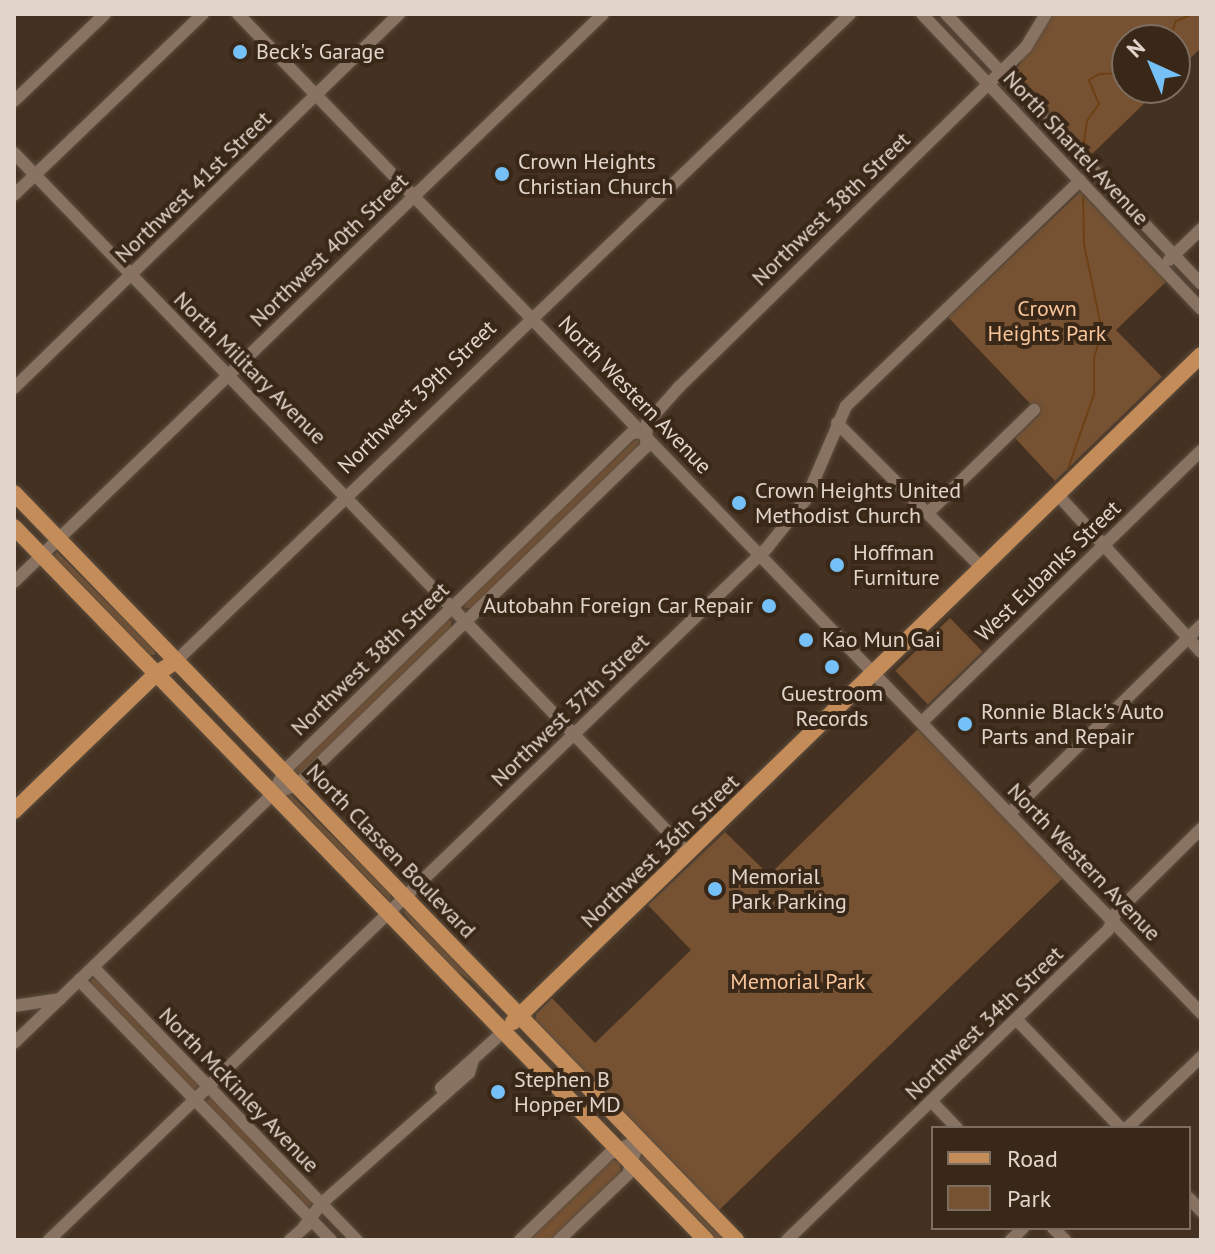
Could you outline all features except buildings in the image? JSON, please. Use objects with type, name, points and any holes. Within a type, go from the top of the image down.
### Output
[{"type":"main road","points":[[983,569],[1201,355]]},
{"type":"main road","name":"North Classen Boulevard","points":[[14,493],[736,1240]]},
{"type":"main road","name":"North Classen Boulevard","points":[[14,527],[706,1240]]},
{"type":"main road","name":"Northwest 36th Street","points":[[504,1031],[983,569]]},
{"type":"main road","name":"Northwest 39th Street","points":[[14,811],[156,674],[176,661]]},
{"type":"street","points":[[14,101],[105,14]]},
{"type":"street","points":[[14,195],[203,14]]},
{"type":"street","name":"North Western Avenue","points":[[238,14],[876,672],[1201,1013]]},
{"type":"street","name":"Northwest 41st Street","points":[[14,388],[399,14]]},
{"type":"street","name":"Northwest 40th Street","points":[[14,582],[603,14]]},
{"type":"street","name":"Northwest 39th Street","points":[[176,661],[850,14]]},
{"type":"street","name":"North Shartel Avenue","points":[[922,14],[1201,309]]},
{"type":"street","name":"North Shartel Avenue","points":[[946,14],[1201,284]]},
{"type":"street","name":"Northwest 38th Street","points":[[14,1043],[273,794],[284,771],[632,433],[644,432],[695,369],[1026,47],[1046,14]]},
{"type":"street","name":"North Military Avenue","points":[[14,153],[347,495],[689,854]]},
{"type":"street","name":"Northwest 37th Street","points":[[49,1240],[761,553],[806,499],[846,406],[1077,181]]},
{"type":"street","points":[[1161,267],[1201,229]]},
{"type":"street","points":[[928,513],[1034,410]]},
{"type":"street","points":[[837,423],[983,569]]},
{"type":"street","name":"Northwest 38th Street","points":[[273,794],[297,785],[646,447],[644,432]]},
{"type":"street","name":"West Eubanks Street","points":[[923,721],[1201,451]]},
{"type":"street","points":[[1058,495],[1201,652]]},
{"type":"street","points":[[1010,813],[1201,625]]},
{"type":"street","name":"Northwest 34th Street","points":[[787,1240],[1108,930],[1111,920],[1201,829]]},
{"type":"street","name":"North McKinley Avenue","points":[[93,967],[357,1240]]},
{"type":"street","name":"North McKinley Avenue","points":[[79,980],[195,1099],[308,1222],[331,1240]]},
{"type":"street","points":[[14,1006],[60,999]]},
{"type":"street","points":[[1016,1019],[1122,1126]]},
{"type":"street","name":"Northwest 36th Street","points":[[290,1240],[431,1104],[469,1073],[473,1060],[504,1031]]},
{"type":"street","points":[[1126,1126],[1201,1057]]},
{"type":"street","points":[[931,1101],[955,1126]]},
{"type":"street","points":[[520,1240],[619,1150],[639,1140]]},
{"type":"street","points":[[559,1240],[628,1174],[639,1140]]},
{"type":"green space","points":[[1051,14],[1201,14],[1201,48],[1191,58],[1191,24],[1111,24],[1111,104],[1144,104],[1089,157],[1012,76]]},
{"type":"green space","name":"Crown Heights Park","points":[[1080,192],[1168,280],[1116,330],[1162,377],[1055,481],[1015,438],[1040,414],[948,317]]},
{"type":"green space","points":[[638,437],[640,447],[472,608],[465,608],[463,601]]},
{"type":"green space","points":[[57,552],[155,650],[155,655],[150,655],[52,557]]},
{"type":"green space","points":[[950,618],[983,652],[928,705],[895,671]]},
{"type":"green space","points":[[445,619],[451,621],[451,629],[300,774],[293,771]]},
{"type":"green space","name":"Memorial Park","points":[[918,729],[1064,877],[717,1212],[535,1023],[536,1014],[552,998],[595,1043],[691,950],[648,905],[725,832],[769,875]]},
{"type":"green space","points":[[289,793],[390,893],[391,902],[286,797]]},
{"type":"green space","points":[[402,910],[408,912],[502,1011],[470,980],[443,963]]},
{"type":"green space","points":[[95,976],[198,1083],[197,1088],[191,1090],[89,983]]},
{"type":"green space","points":[[212,1097],[312,1200],[311,1206],[306,1208],[205,1102]]},
{"type":"green space","points":[[639,1154],[725,1240],[713,1240],[638,1162]]},
{"type":"green space","points":[[611,1159],[620,1162],[621,1173],[552,1240],[526,1240]]},
{"type":"waterway","points":[[1175,24],[1193,14]]},
{"type":"waterway","points":[[1083,149],[1087,121],[1099,104],[1089,80],[1099,74],[1111,74]]},
{"type":"waterway","points":[[1068,469],[1094,394],[1094,358],[1102,331],[1084,244],[1083,194]]},
{"type":"place","name":"Beck's Garage","points":[[240,52]]},
{"type":"place","name":"Crown Heights Christian Church","points":[[502,174]]},
{"type":"place","name":"Crown Heights United Methodist Church","points":[[739,503]]},
{"type":"place","name":"Hoffman Furniture","points":[[837,565]]},
{"type":"place","name":"Autobahn Foreign Car Repair","points":[[769,606]]},
{"type":"place","name":"Kao Mun Gai","points":[[806,640]]},
{"type":"place","name":"Guestroom Records","points":[[832,667]]},
{"type":"place","name":"Ronnie Black's Auto Parts and Repair","points":[[965,724]]},
{"type":"place","name":"Memorial Park Parking","points":[[715,889]]},
{"type":"place","name":"Stephen B Hopper MD","points":[[498,1092]]}]
